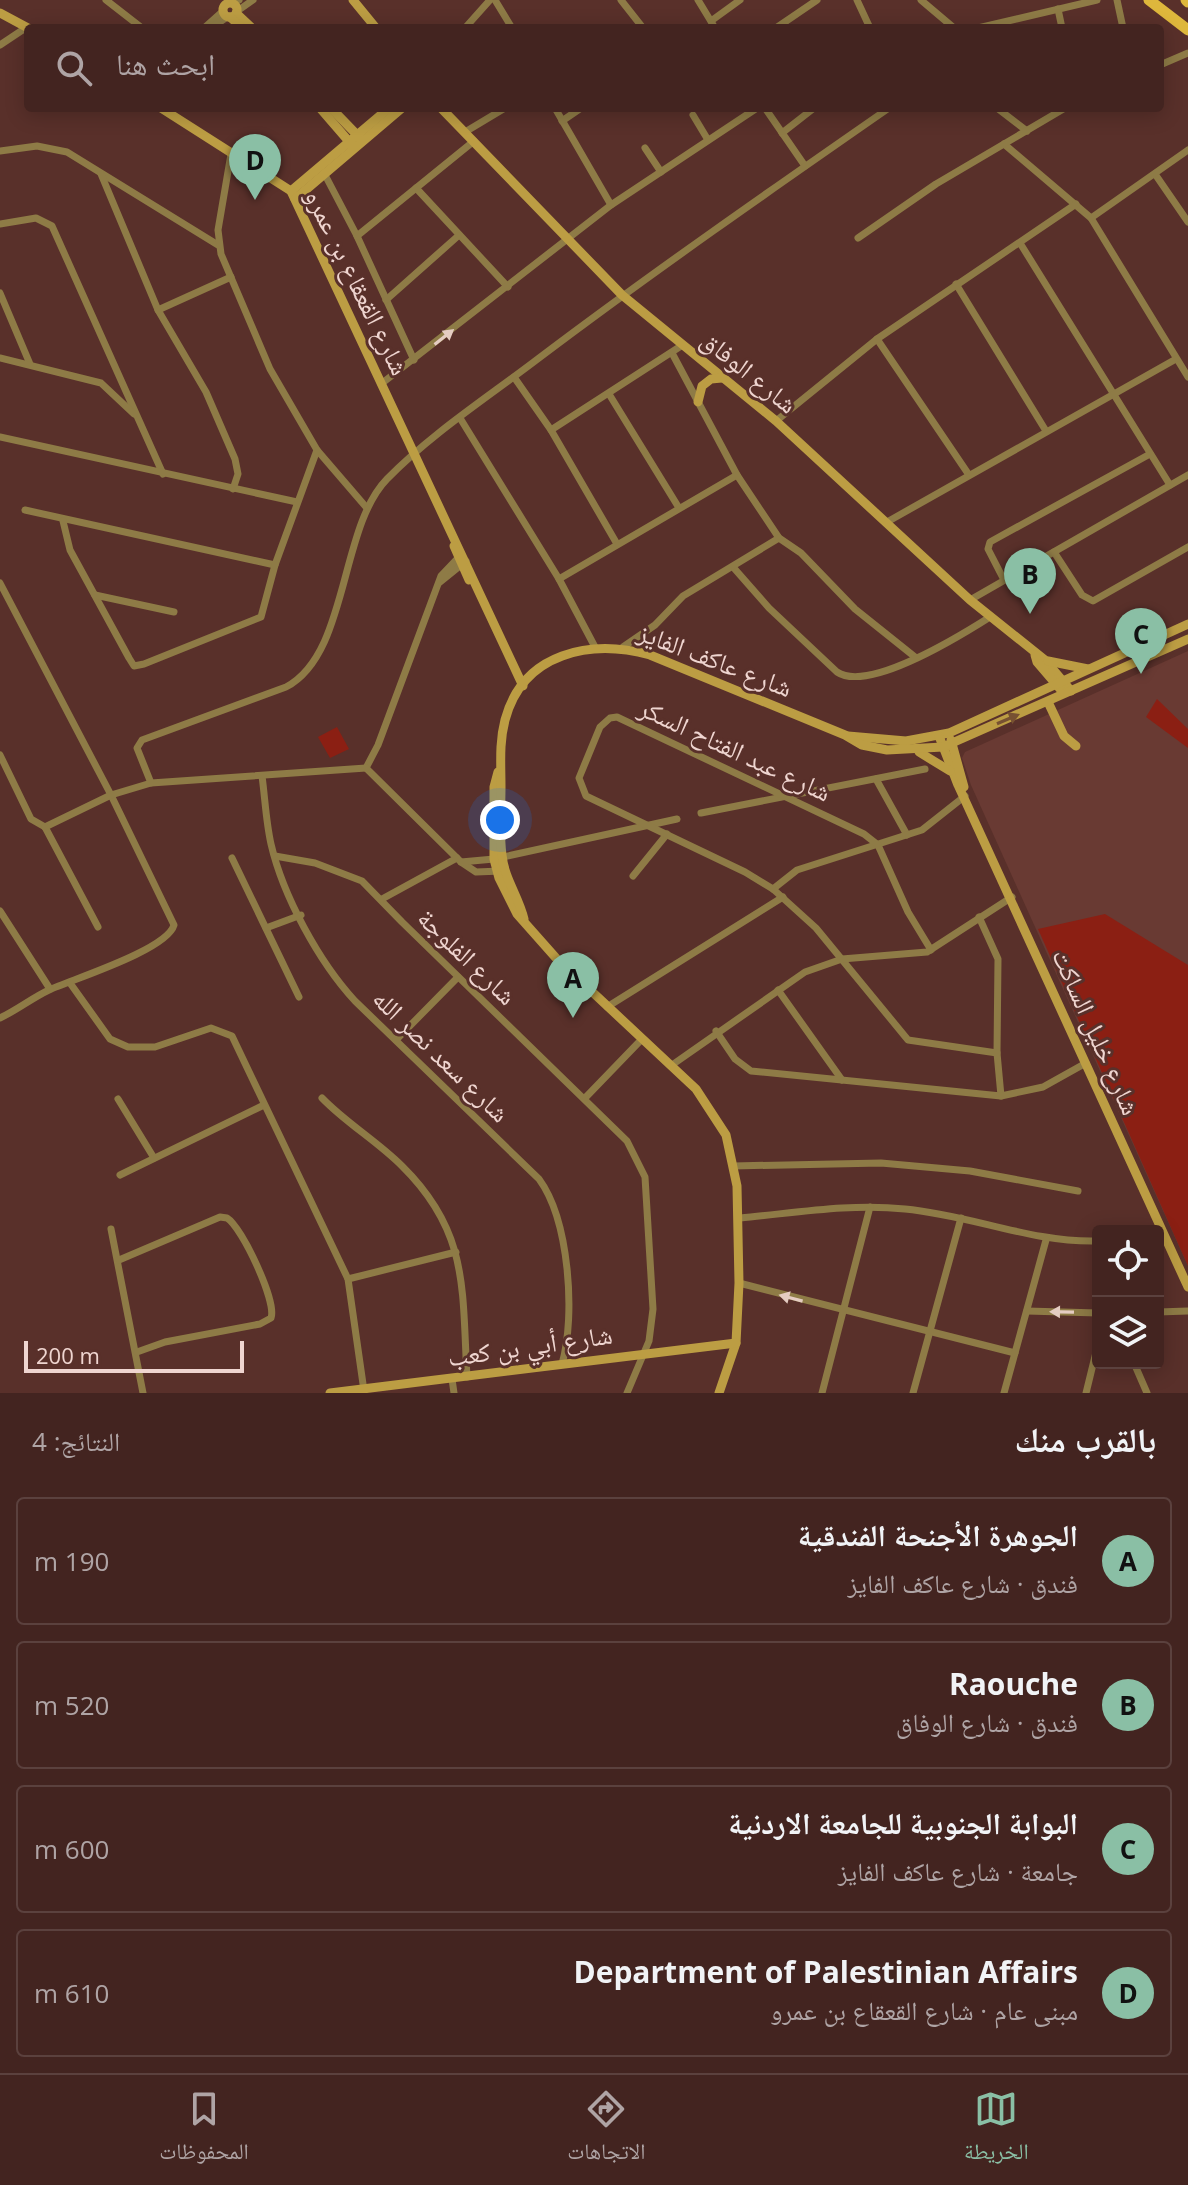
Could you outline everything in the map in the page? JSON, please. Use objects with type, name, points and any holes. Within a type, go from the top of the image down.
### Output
[{"type":"main road","points":[[1149,0],[1188,30]]},
{"type":"street","points":[[106,0],[137,24]]},
{"type":"street","points":[[213,0],[247,24]]},
{"type":"street","points":[[209,24],[230,9],[253,0]]},
{"type":"street","points":[[353,0],[373,24]]},
{"type":"street","points":[[469,24],[492,0],[509,24]]},
{"type":"street","points":[[621,0],[640,24]]},
{"type":"street","points":[[698,0],[712,24],[740,0]]},
{"type":"street","points":[[799,0],[803,9]]},
{"type":"street","points":[[782,24],[817,0]]},
{"type":"street","points":[[857,0],[868,24]]},
{"type":"street","points":[[921,0],[949,24]]},
{"type":"street","points":[[998,24],[1097,0]]},
{"type":"street","points":[[1117,0],[1122,24]]},
{"type":"street","points":[[215,24],[230,9]]},
{"type":"street","points":[[1058,9],[1061,24]]},
{"type":"street","points":[[0,13],[24,26]]},
{"type":"street","points":[[0,45],[24,30]]},
{"type":"street","points":[[1164,63],[1188,53]]},
{"type":"street","name":"شارع القعقاع بن عمرو","points":[[167,112],[231,154],[276,178],[293,195],[523,686]]},
{"type":"street","points":[[324,112],[356,141]]},
{"type":"street","points":[[334,112],[356,141]]},
{"type":"street","points":[[293,195],[324,173],[385,112]]},
{"type":"street","points":[[293,195],[356,141],[396,112]]},
{"type":"street","name":"شارع الوفاق","points":[[447,112],[622,295],[776,421],[970,600],[1041,661],[1068,693]]},
{"type":"street","points":[[465,132],[498,112]]},
{"type":"street","points":[[557,112],[611,205]]},
{"type":"street","points":[[562,121],[575,112]]},
{"type":"street","points":[[381,384],[508,287],[565,238],[751,112]]},
{"type":"street","points":[[768,112],[805,166]]},
{"type":"street","points":[[782,133],[809,112]]},
{"type":"street","points":[[151,783],[137,748],[142,740],[286,687],[307,672],[320,648],[342,591],[366,507],[376,491],[415,453],[622,295],[883,112]]},
{"type":"street","points":[[1002,112],[1027,131]]},
{"type":"street","points":[[858,238],[936,184],[1059,112]]},
{"type":"street","points":[[693,115],[708,140]]},
{"type":"street","points":[[357,236],[474,141]]},
{"type":"street","points":[[1004,144],[1091,218],[1188,377]]},
{"type":"street","points":[[0,151],[26,146],[57,148],[218,245]]},
{"type":"street","points":[[645,148],[661,172]]},
{"type":"street","points":[[1091,218],[1188,150]]},
{"type":"street","points":[[231,154],[218,245],[270,369],[317,450],[366,507]]},
{"type":"street","points":[[324,173],[357,236],[414,360]]},
{"type":"street","points":[[101,174],[158,310],[206,392],[235,459],[238,474],[233,489]]},
{"type":"street","points":[[1155,174],[1188,222]]},
{"type":"street","points":[[416,188],[508,287]]},
{"type":"street","points":[[776,421],[877,339],[1076,204]]},
{"type":"street","points":[[0,224],[36,218],[52,226],[163,474]]},
{"type":"street","points":[[386,300],[458,236]]},
{"type":"street","points":[[1020,243],[1170,485]]},
{"type":"street","points":[[158,310],[231,277]]},
{"type":"street","points":[[956,284],[1046,431]]},
{"type":"street","points":[[0,293],[30,364]]},
{"type":"street","points":[[877,339],[969,475]]},
{"type":"street","points":[[551,430],[681,346]]},
{"type":"street","points":[[672,353],[737,475],[779,538],[792,545],[855,609],[915,657]]},
{"type":"street","points":[[0,358],[101,383],[139,420]]},
{"type":"street","points":[[887,522],[1176,359]]},
{"type":"street","points":[[514,377],[551,430],[617,544]]},
{"type":"street","points":[[698,402],[702,386],[711,379],[722,378]]},
{"type":"street","points":[[609,394],[679,508]]},
{"type":"street","points":[[460,418],[559,579],[595,647]]},
{"type":"street","points":[[0,437],[297,502]]},
{"type":"street","points":[[63,521],[66,542],[136,666],[261,617],[275,565],[317,450]]},
{"type":"street","points":[[1004,580],[988,549],[990,542],[1150,454]]},
{"type":"street","points":[[559,579],[737,475]]},
{"type":"street","points":[[970,600],[1188,475]]},
{"type":"street","points":[[25,510],[63,521],[275,565]]},
{"type":"street","points":[[623,647],[655,625],[683,596],[779,538]]},
{"type":"street","points":[[1054,552],[1082,595],[1093,601],[1188,547]]},
{"type":"street","points":[[366,768],[440,582],[461,559]]},
{"type":"street","points":[[733,567],[769,608],[843,676],[863,678],[915,657],[990,617]]},
{"type":"street","points":[[0,583],[172,916],[173,929],[115,965],[50,989],[0,1018]]},
{"type":"street","points":[[95,595],[174,612]]},
{"type":"street","name":"شارع عاكف الفايز","points":[[719,1393],[736,1343],[740,1218],[733,1166],[720,1123],[696,1089],[556,958],[517,914],[500,871],[494,787],[504,722],[523,686],[554,660],[595,647],[623,647],[678,665],[845,735],[891,741],[944,734],[1188,624]]},
{"type":"street","name":"شارع عاكف الفايز","points":[[845,735],[852,742],[876,749],[915,750],[948,746],[1188,639]]},
{"type":"street","points":[[1033,696],[1041,680],[1041,661],[1091,669]]},
{"type":"street","points":[[1048,702],[1064,736],[1076,746]]},
{"type":"street","name":"شارع عبد الفتاح السكر","points":[[878,845],[787,795],[613,717],[600,727],[578,782],[586,796],[773,889],[842,959],[908,1040],[997,1053]]},
{"type":"street","name":"شارع خليل الساكت","points":[[944,734],[965,796]]},
{"type":"street","name":"شارع خليل الساكت","points":[[948,746],[952,774],[1012,897],[1155,1225]]},
{"type":"street","points":[[915,750],[952,774]]},
{"type":"street","points":[[0,755],[31,819],[45,827],[98,927]]},
{"type":"street","points":[[45,827],[111,795],[151,783],[366,768],[459,860],[476,872],[500,871]]},
{"type":"street","points":[[701,813],[925,769]]},
{"type":"street","name":"شارع سعد نصر الله","points":[[262,776],[275,856],[301,915],[335,979],[539,1179],[553,1200],[562,1233],[567,1305],[562,1364]]},
{"type":"street","points":[[876,779],[907,835]]},
{"type":"street","points":[[773,889],[797,870],[930,825],[965,796]]},
{"type":"street","points":[[382,899],[459,860],[498,858],[677,819]]},
{"type":"street","points":[[633,876],[667,834]]},
{"type":"street","points":[[878,845],[908,912],[931,950]]},
{"type":"street","name":"شارع الفلوجة","points":[[275,856],[315,863],[349,874],[368,885],[458,977],[586,1097],[627,1141],[645,1177],[653,1309],[645,1353],[627,1393]]},
{"type":"street","points":[[232,858],[299,997]]},
{"type":"street","points":[[607,1007],[783,897]]},
{"type":"street","points":[[672,1065],[716,1031],[816,967],[842,959],[881,958],[931,950],[1012,897]]},
{"type":"street","points":[[0,911],[50,989]]},
{"type":"street","points":[[266,928],[301,915]]},
{"type":"street","points":[[979,917],[998,959],[997,1053],[1001,1096]]},
{"type":"street","points":[[396,1040],[458,977]]},
{"type":"street","points":[[70,983],[110,1039],[128,1047],[155,1047],[211,1028],[228,1032],[240,1049],[348,1279],[364,1391]]},
{"type":"street","points":[[778,990],[842,1080]]},
{"type":"street","points":[[716,1031],[735,1059],[747,1070],[1001,1096],[1043,1087],[1086,1063]]},
{"type":"street","points":[[586,1097],[641,1040]]},
{"type":"street","points":[[322,1098],[403,1166],[429,1195],[444,1219],[456,1252],[467,1377]]},
{"type":"street","points":[[118,1099],[154,1158]]},
{"type":"street","points":[[120,1175],[264,1105]]},
{"type":"street","points":[[733,1166],[881,1163],[970,1171],[1078,1191]]},
{"type":"street","points":[[740,1218],[870,1207],[961,1218],[1046,1240],[1092,1241]]},
{"type":"street","points":[[822,1393],[870,1207]]},
{"type":"street","points":[[119,1260],[220,1217],[227,1218],[242,1235],[274,1305],[271,1318],[260,1324],[165,1342],[137,1352]]},
{"type":"street","points":[[913,1393],[961,1218]]},
{"type":"street","points":[[111,1229],[143,1393]]},
{"type":"street","points":[[1004,1393],[1046,1240]]},
{"type":"street","name":"شارع خليل الساكت","points":[[1164,1244],[1188,1287]]},
{"type":"street","points":[[348,1279],[456,1252]]},
{"type":"street","points":[[739,1283],[1015,1353]]},
{"type":"street","points":[[1027,1311],[1092,1313]]},
{"type":"street","points":[[1164,1312],[1188,1311]]},
{"type":"street","name":"شارع أبي بن كعب","points":[[330,1393],[736,1343]]},
{"type":"street","points":[[1086,1393],[1092,1368]]},
{"type":"street","points":[[1137,1369],[1147,1393]]},
{"type":"street","points":[[452,1379],[454,1393]]},
{"type":"shaded area","points":[[1188,651],[1188,1266],[971,785],[962,758],[965,752]]},
{"type":"shaded area","points":[[1157,699],[1188,729],[1188,748],[1146,717]]},
{"type":"shaded area","points":[[337,727],[349,749],[330,758],[318,737]]},
{"type":"shaded area","points":[[1105,914],[1188,965],[1188,1266],[1038,929]]},
{"type":"place","name":"Department of Palestinian Affairs","points":[[255,200]]},
{"type":"place","name":"Raouche","points":[[1030,614]]},
{"type":"place","name":"البوابة الجنوبية للجامعة الاردنية","points":[[1141,674]]},
{"type":"place","name":"الجوهرة الأجنحة الفندقية","points":[[573,1018]]}]
